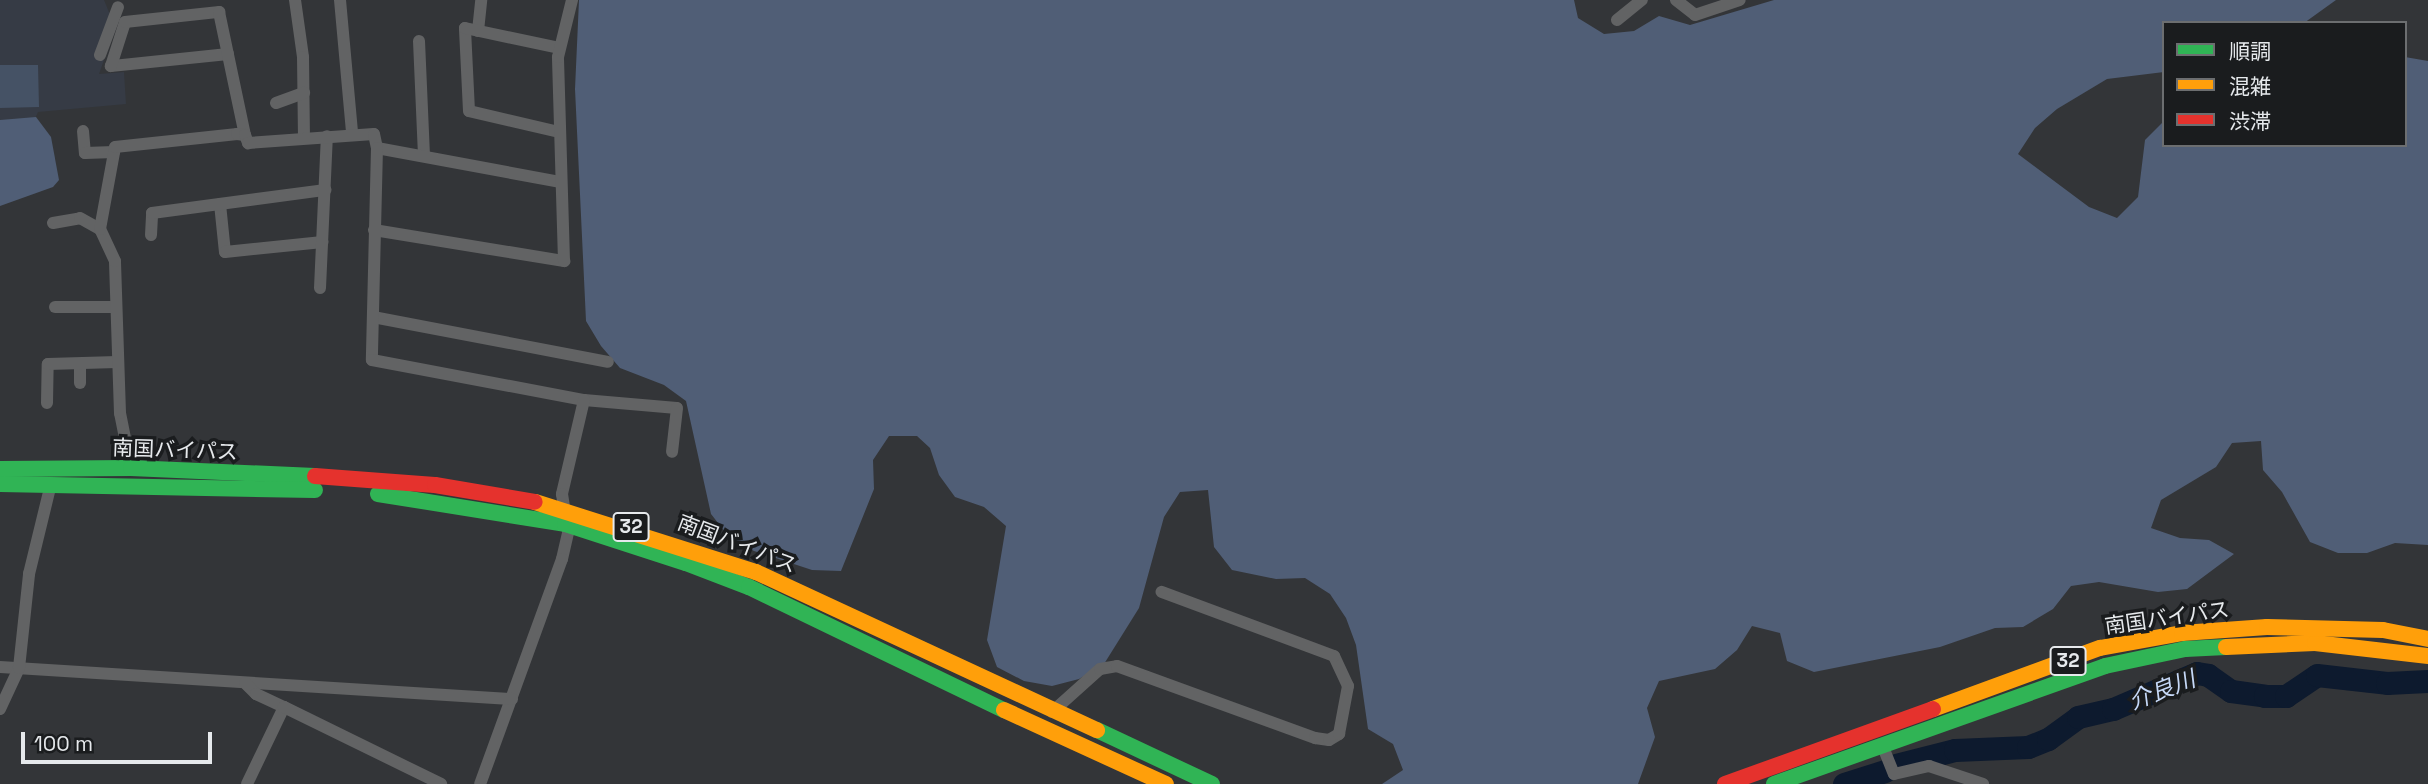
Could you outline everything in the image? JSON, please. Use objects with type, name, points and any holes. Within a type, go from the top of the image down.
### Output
[{"type":"highway","name":"南国バイパス","points":[[0,469],[131,468],[422,484],[561,507],[756,572],[1052,712],[1212,784]]},
{"type":"highway","name":"南国バイパス","points":[[0,484],[356,491],[565,524],[749,587],[1166,784]]},
{"type":"highway","name":"南国バイパス","points":[[1725,784],[2100,648],[2182,633],[2267,627],[2384,630],[2428,639]]},
{"type":"highway","name":"南国バイパス","points":[[1774,784],[2105,666],[2185,649],[2315,643],[2428,656]]},
{"type":"street","points":[[295,0],[304,93],[304,138]]},
{"type":"street","points":[[340,0],[352,133]]},
{"type":"street","points":[[478,31],[481,0]]},
{"type":"street","points":[[374,230],[564,261],[559,48],[572,0]]},
{"type":"street","points":[[1617,20],[1642,0]]},
{"type":"street","points":[[1676,0],[1695,15],[1737,0]]},
{"type":"street","points":[[113,3],[125,22],[111,66],[228,54]]},
{"type":"street","points":[[100,55],[113,3]]},
{"type":"street","points":[[125,22],[219,12],[248,143],[352,133],[374,134],[377,148],[372,360],[584,400],[677,408],[672,452]]},
{"type":"street","points":[[559,48],[465,28],[469,111],[559,132]]},
{"type":"street","points":[[419,41],[424,154]]},
{"type":"street","points":[[276,103],[304,93]]},
{"type":"street","points":[[83,131],[85,153],[114,152],[122,146],[245,135]]},
{"type":"street","points":[[320,288],[327,136]]},
{"type":"street","points":[[377,148],[424,154],[561,182]]},
{"type":"street","points":[[114,152],[100,229],[114,261],[120,413],[131,468]]},
{"type":"street","points":[[150,235],[152,213],[325,190]]},
{"type":"street","points":[[220,204],[225,252],[322,242]]},
{"type":"street","points":[[53,223],[80,218],[100,229]]},
{"type":"street","points":[[55,307],[116,307]]},
{"type":"street","points":[[373,317],[608,362]]},
{"type":"street","points":[[47,403],[48,364],[117,362]]},
{"type":"street","points":[[80,365],[80,383]]},
{"type":"street","points":[[480,784],[562,559],[565,524],[561,507],[584,400]]},
{"type":"street","points":[[0,709],[19,668],[29,574],[51,484]]},
{"type":"street","points":[[1042,727],[1052,712],[1100,669],[1117,666],[1315,737],[1329,740],[1339,734],[1348,686],[1334,656],[1162,592]]},
{"type":"street","points":[[0,667],[512,699]]},
{"type":"street","points":[[245,683],[256,694],[441,784]]},
{"type":"street","points":[[247,784],[284,707]]},
{"type":"street","points":[[1883,747],[1894,774],[1929,766],[1983,784]]},
{"type":"shaded area","points":[[0,0],[104,0],[111,17],[95,56],[104,60],[99,74],[124,72],[126,104],[38,112],[13,167],[0,166]]},
{"type":"shaded area","points":[[579,0],[1574,0],[1578,18],[1604,34],[1634,31],[1659,16],[1690,25],[1774,0],[2336,0],[2307,21],[2162,21],[2162,72],[2107,79],[2057,109],[2035,128],[2018,154],[2089,207],[2117,218],[2138,197],[2145,140],[2162,123],[2162,147],[2407,147],[2407,57],[2428,61],[2428,545],[2395,543],[2367,553],[2338,553],[2310,542],[2282,492],[2263,470],[2261,441],[2232,443],[2216,467],[2161,500],[2151,528],[2180,538],[2209,540],[2234,554],[2187,589],[2158,592],[2099,582],[2071,586],[2053,609],[2023,627],[1995,628],[1940,647],[1814,672],[1787,661],[1780,633],[1752,626],[1737,650],[1715,669],[1659,681],[1647,708],[1655,737],[1638,784],[1382,784],[1403,770],[1393,744],[1368,729],[1356,645],[1346,618],[1330,594],[1305,578],[1276,579],[1232,570],[1214,547],[1208,490],[1180,492],[1164,517],[1139,608],[1104,664],[1079,679],[1052,686],[1024,681],[997,667],[987,640],[1006,526],[984,507],[955,497],[939,475],[930,448],[917,436],[889,436],[873,460],[874,489],[841,571],[812,570],[754,551],[729,537],[711,514],[686,401],[664,385],[620,368],[601,346],[586,321],[575,89]]},
{"type":"shaded area","points":[[0,65],[38,65],[39,107],[0,108]]},
{"type":"shaded area","points":[[36,117],[51,137],[59,180],[53,187],[0,206],[0,120]]},
{"type":"waterway","name":"介良川","points":[[1896,765],[1955,750],[2028,747],[2048,739],[2078,717],[2113,709],[2197,673],[2208,675],[2231,691],[2265,696],[2286,696],[2317,675],[2387,683],[2428,681]]},
{"type":"waterway","name":"介良川","points":[[1844,784],[1885,771]]},
{"type":"traffic: fast","points":[[0,469],[131,468],[315,476]]},
{"type":"traffic: fast","points":[[0,484],[315,490]]},
{"type":"traffic: fast","points":[[378,494],[565,524],[686,563],[749,587],[1004,710]]},
{"type":"traffic: fast","points":[[1774,784],[2105,666],[2185,649],[2226,647]]},
{"type":"traffic: fast","points":[[1097,730],[1212,784]]},
{"type":"traffic: slow","points":[[535,502],[756,572],[1097,730]]},
{"type":"traffic: slow","points":[[1933,709],[2100,648],[2182,633],[2267,627],[2383,630],[2428,639]]},
{"type":"traffic: slow","points":[[2226,647],[2315,643],[2428,656]]},
{"type":"traffic: slow","points":[[1004,710],[1166,784]]},
{"type":"traffic: jam","points":[[315,476],[435,485],[535,502]]},
{"type":"traffic: jam","points":[[1725,784],[1933,709]]}]
